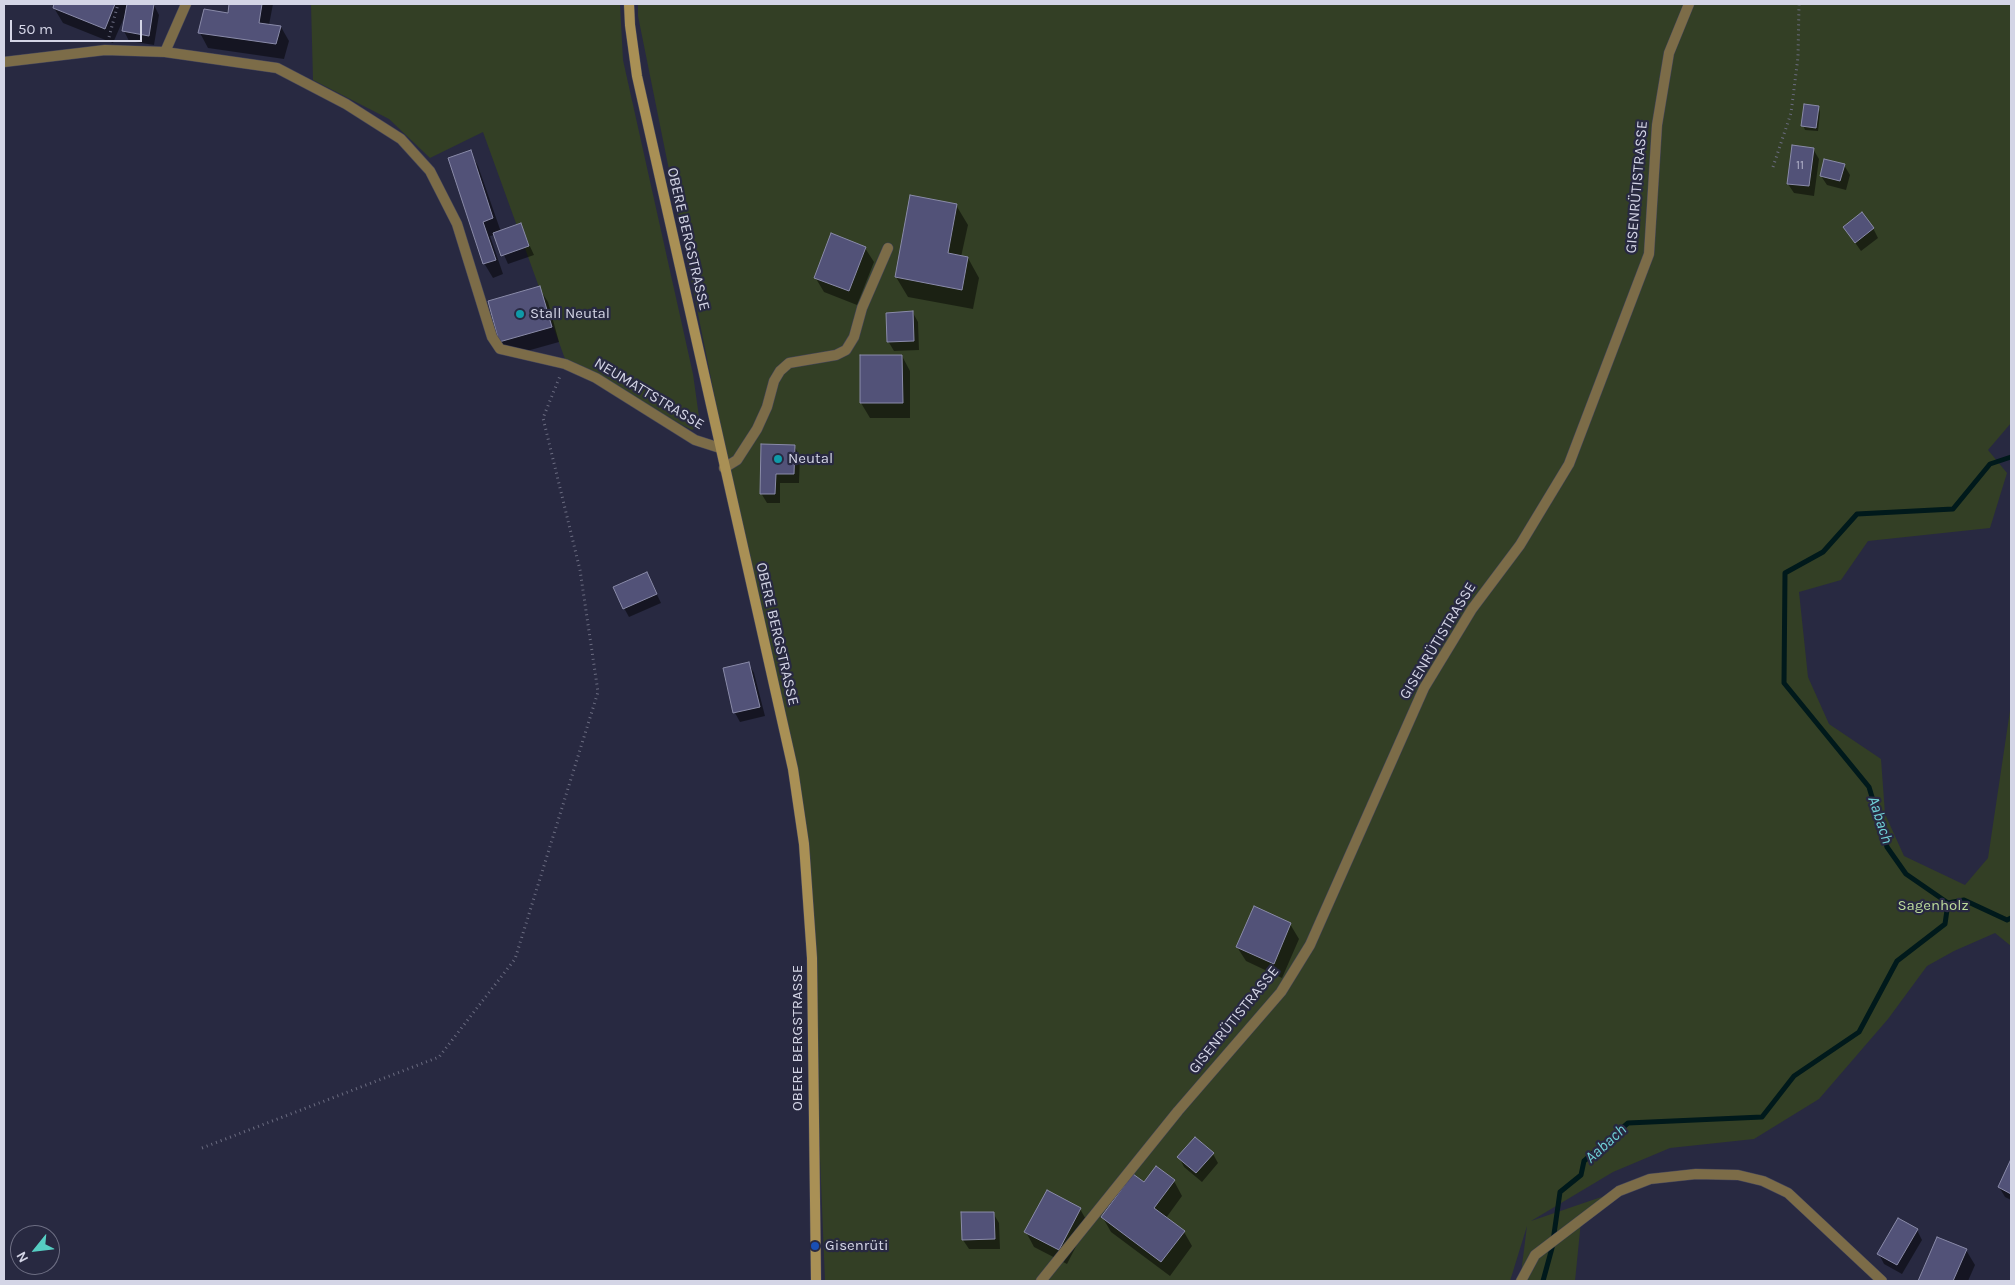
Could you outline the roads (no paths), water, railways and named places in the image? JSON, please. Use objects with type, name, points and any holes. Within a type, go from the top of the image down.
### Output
[{"type":"main road","name":"OBERE BERGSTRASSE","points":[[629,4],[637,76],[792,769],[804,844],[812,958],[816,1281]]},
{"type":"street","points":[[165,52],[186,4]]},
{"type":"street","name":"GISENRÜTISTRASSE","points":[[1041,1281],[1178,1111],[1281,992],[1310,945],[1424,688],[1472,609],[1520,545],[1569,464],[1649,254],[1656,125],[1669,53],[1689,4]]},
{"type":"street","name":"NEUMATTSTRASSE","points":[[4,62],[105,50],[165,52],[277,68],[346,104],[401,139],[430,171],[457,224],[492,337],[500,349],[565,364],[596,378],[695,440],[720,448]]},
{"type":"street","points":[[724,468],[737,460],[757,429],[767,407],[774,381],[784,367],[801,359],[836,355],[846,350],[854,337],[862,308],[888,248]]},
{"type":"street","points":[[1522,1281],[1535,1256],[1619,1191],[1650,1179],[1696,1174],[1738,1175],[1763,1181],[1788,1193],[1882,1281]]},
{"type":"waterway","name":"Aabach","points":[[1948,903],[1906,874],[1887,847],[1869,787],[1784,683],[1785,573],[1823,552],[1857,514],[1953,509],[1990,464],[2011,457]]},
{"type":"waterway","points":[[1948,903],[1964,900],[2007,920],[2011,918]]},
{"type":"waterway","name":"Aabach","points":[[1543,1281],[1552,1248],[1560,1192],[1581,1175],[1584,1161],[1628,1123],[1762,1117],[1794,1076],[1859,1032],[1897,961],[1945,924],[1948,903]]},
{"type":"place","name":"Stall Neutal","points":[[520,314]]},
{"type":"place","name":"Neutal","points":[[778,459]]},
{"type":"place","name":"Gisenrüti","points":[[815,1246]]},
{"type":"park label","name":"Sagenholz","points":[[1933,906]]}]
